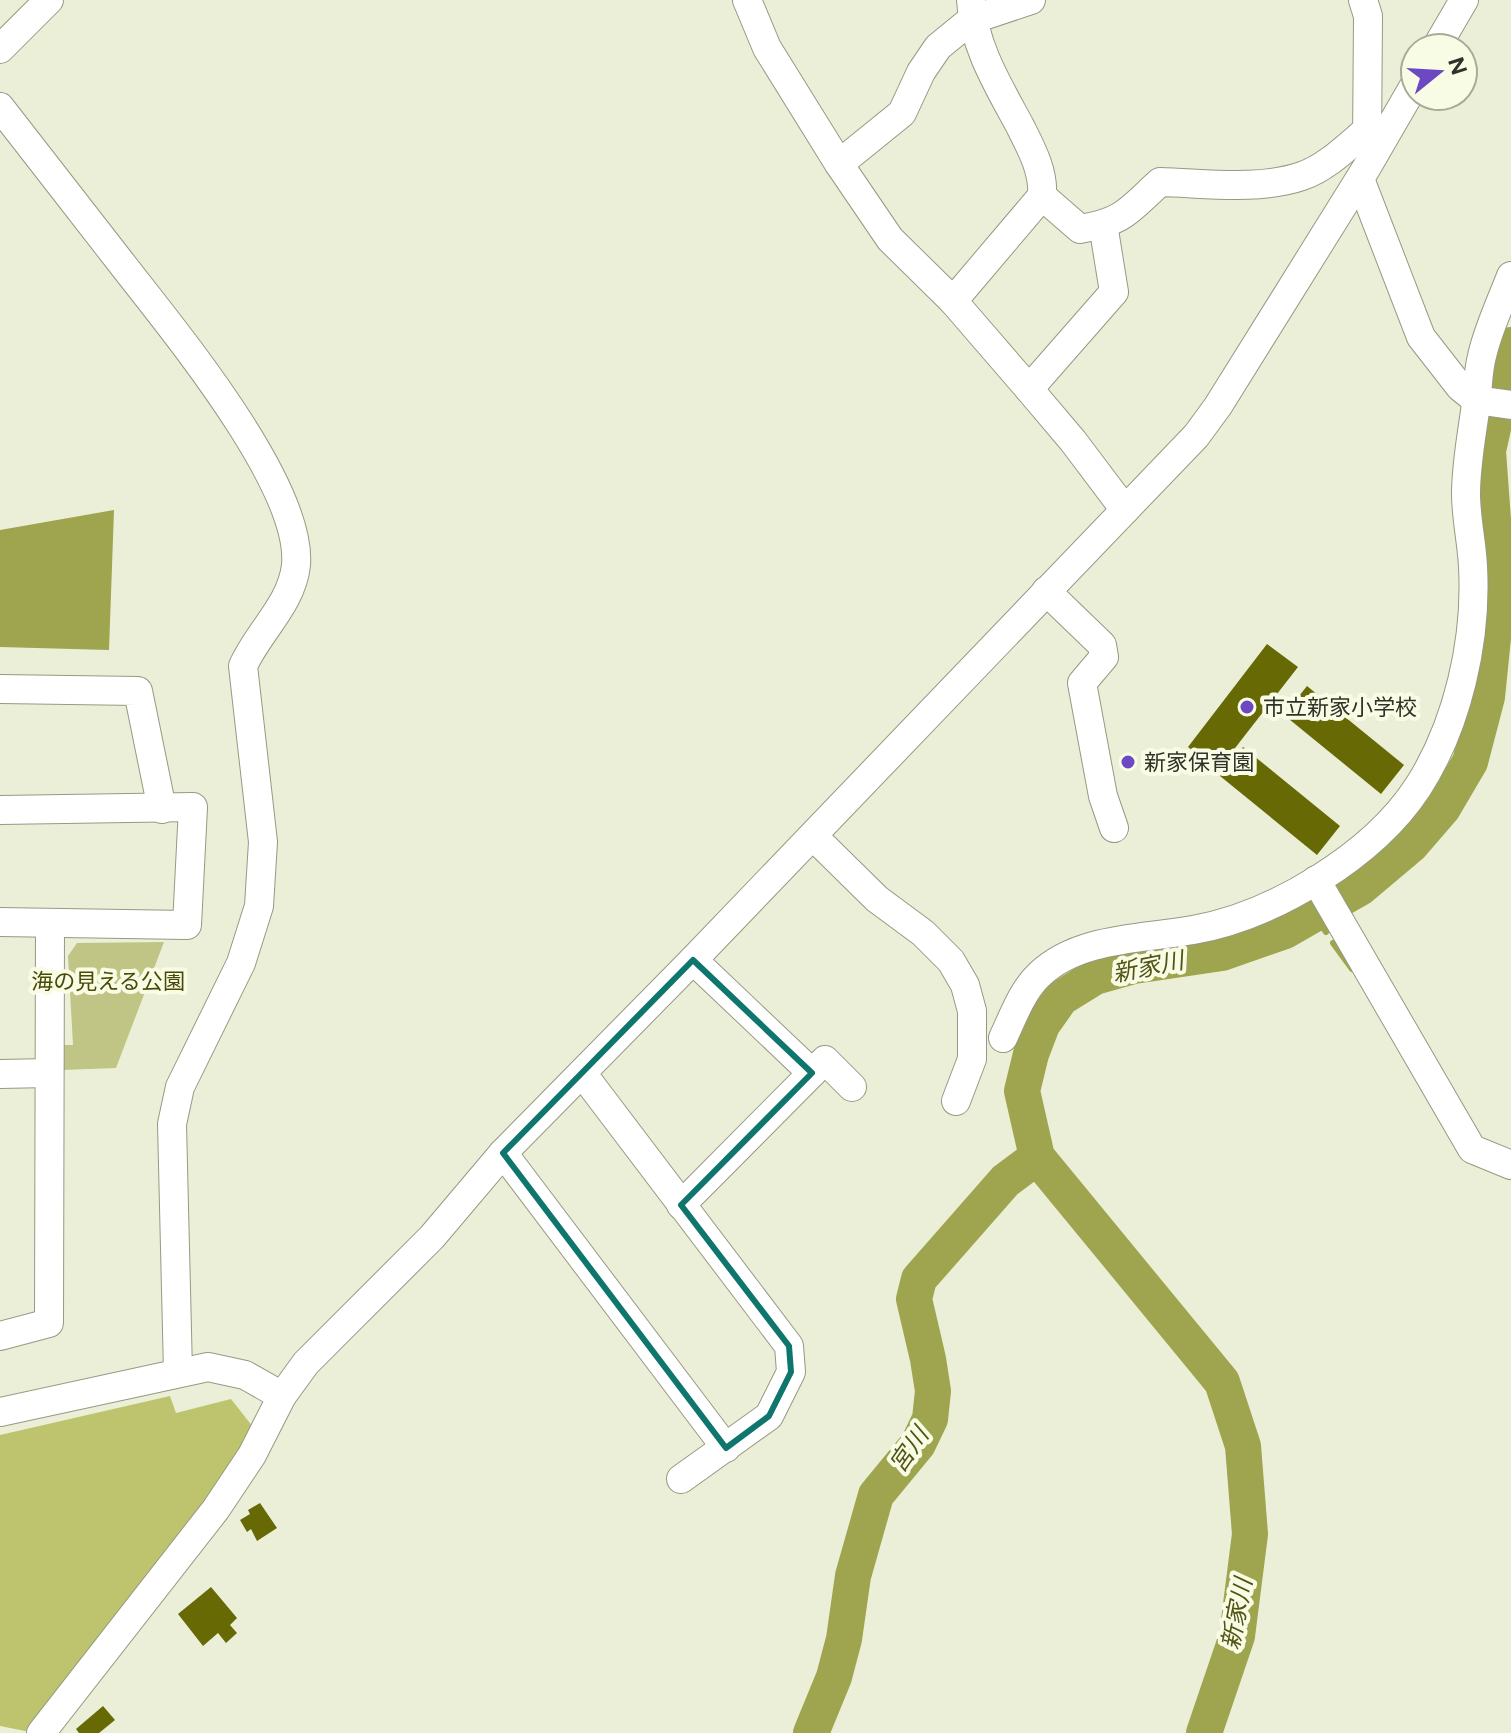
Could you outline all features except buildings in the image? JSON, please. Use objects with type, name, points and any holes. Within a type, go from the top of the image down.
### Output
[{"type":"street","points":[[2,46],[49,0]]},
{"type":"street","points":[[747,0],[767,48],[890,239],[953,301],[1073,441],[1125,510]]},
{"type":"street","points":[[839,164],[902,113],[921,72],[938,47],[971,10],[1031,0]]},
{"type":"street","points":[[1363,0],[1368,16],[1364,173],[1421,337],[1460,387],[1476,400],[1511,405]]},
{"type":"street","points":[[1445,32],[1464,0]]},
{"type":"street","points":[[953,301],[1042,196],[1043,187],[1034,155],[988,64],[971,10]]},
{"type":"street","points":[[0,107],[198,361],[237,419],[285,507],[296,542],[295,568],[288,591],[249,651],[243,666],[263,842],[259,906],[241,963],[180,1087],[172,1124],[178,1372]]},
{"type":"street","points":[[41,1733],[216,1509],[252,1455],[282,1396],[306,1363],[432,1237],[503,1153],[813,836],[1196,436],[1364,173],[1399,112]]},
{"type":"street","points":[[1042,196],[1080,229],[1126,215],[1160,182],[1273,183],[1303,176],[1341,152],[1367,130]]},
{"type":"street","points":[[1029,389],[1114,292],[1103,224]]},
{"type":"street","points":[[1003,1038],[1023,997],[1038,976],[1062,959],[1104,943],[1197,930],[1232,921],[1275,903],[1353,854],[1383,828],[1417,788],[1442,744],[1461,681],[1473,613],[1473,566],[1466,495],[1476,400],[1482,356],[1511,276]]},
{"type":"street","points":[[1046,591],[1102,645],[1104,657],[1082,683],[1103,796],[1114,828]]},
{"type":"street","points":[[0,689],[138,691],[162,809]]},
{"type":"street","points":[[0,810],[193,807],[187,925],[0,922]]},
{"type":"street","points":[[813,836],[877,899],[923,933],[951,961],[965,985],[972,1011],[972,1059]]},
{"type":"street","points":[[1316,880],[1472,1149],[1511,1165]]},
{"type":"street","points":[[0,1336],[49,1323],[50,925]]},
{"type":"street","points":[[693,960],[812,1073]]},
{"type":"street","points":[[956,1101],[981,1037],[996,1017],[1023,997]]},
{"type":"street","points":[[681,1205],[825,1060],[852,1087]]},
{"type":"street","points":[[0,1074],[49,1073]]},
{"type":"street","points":[[582,1073],[789,1346],[791,1372],[769,1416],[681,1479]]},
{"type":"street","points":[[503,1153],[726,1448]]},
{"type":"street","points":[[0,1412],[208,1367],[245,1375],[282,1396]]},
{"type":"highlighted area","points":[[693,960],[812,1073],[681,1205],[789,1346],[791,1372],[769,1416],[726,1448],[503,1153]]},
{"type":"green space","name":"海の見える公園","points":[[164,942],[116,1068],[62,1070],[62,1045],[73,1045],[68,956],[77,943]]},
{"type":"shaded area","points":[[114,510],[109,650],[0,647],[0,530]]},
{"type":"shaded area","points":[[170,1396],[176,1413],[231,1399],[257,1432],[30,1732],[0,1726],[0,1435]]},
{"type":"waterway","name":"新家川","points":[[1204,1733],[1237,1636],[1250,1534],[1243,1446],[1222,1382],[1037,1157],[1022,1091],[1042,1025],[1061,998],[1095,977],[1134,966],[1222,953],[1285,931],[1360,888],[1411,845],[1443,808],[1470,762],[1487,697],[1498,588],[1488,451],[1511,345]]},
{"type":"waterway","points":[[1314,915],[1326,932]]},
{"type":"waterway","points":[[1333,943],[1352,969]]},
{"type":"waterway","name":"宮川","points":[[811,1733],[834,1677],[844,1639],[853,1576],[876,1495],[918,1444],[930,1419],[933,1391],[914,1299],[919,1279],[1005,1181],[1037,1157]]},
{"type":"place","name":"市立新家小学校","points":[[1247,707]]},
{"type":"place","name":"新家保育園","points":[[1128,762]]}]
